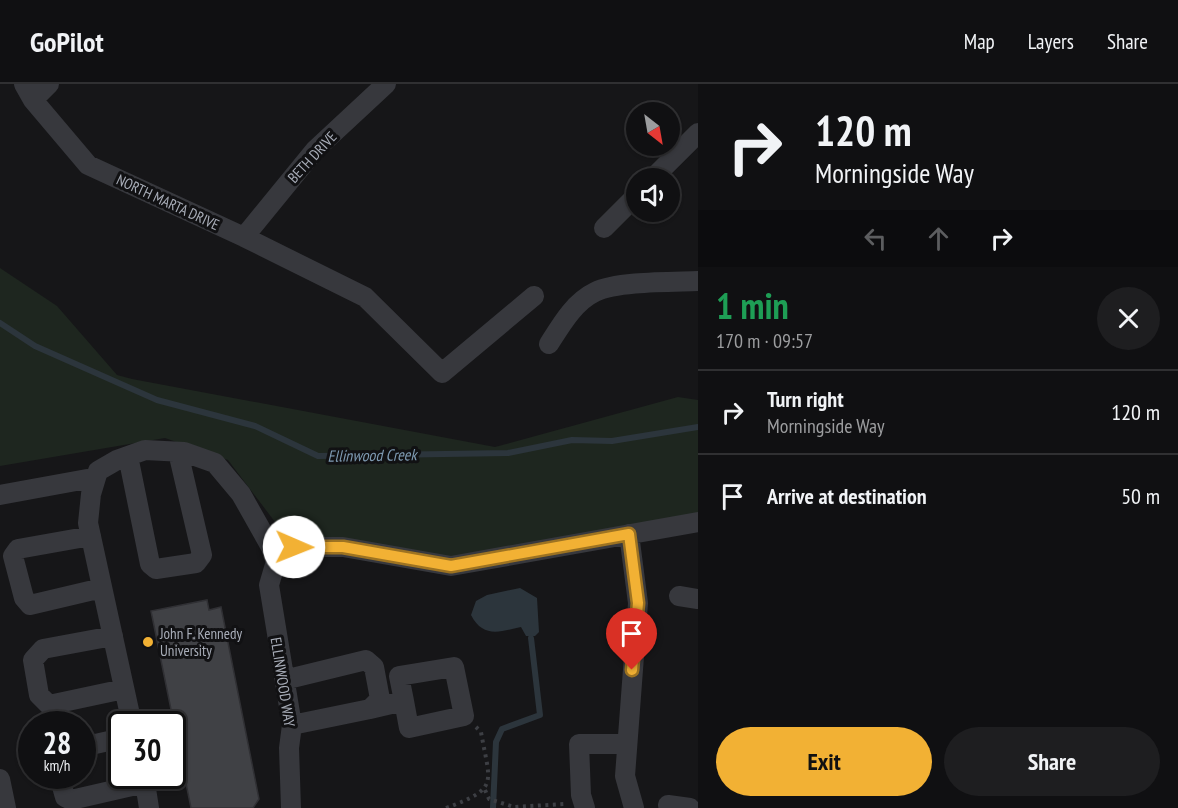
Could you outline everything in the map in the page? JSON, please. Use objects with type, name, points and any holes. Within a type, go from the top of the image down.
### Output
[{"type":"street","points":[[28,92],[49,84]]},
{"type":"street","name":"BETH DRIVE","points":[[244,237],[315,150],[386,84]]},
{"type":"street","name":"NORTH MARTA DRIVE","points":[[28,92],[88,165],[244,237],[365,297],[442,373],[534,296]]},
{"type":"street","points":[[663,168],[698,133]]},
{"type":"street","points":[[604,228],[626,206]]},
{"type":"street","points":[[549,344],[567,315],[595,291],[639,283],[698,280]]},
{"type":"street","points":[[129,711],[88,523],[98,471],[145,450],[178,452],[215,463],[241,494],[277,558],[294,547],[343,547],[451,566],[698,522]]},
{"type":"street","points":[[128,456],[150,564],[156,569],[196,563],[202,555],[178,452]]},
{"type":"street","points":[[0,495],[87,479],[94,483]]},
{"type":"street","points":[[629,534],[638,603],[625,776],[634,808]]},
{"type":"street","points":[[91,536],[18,549],[13,556],[24,598],[30,604],[102,588]]},
{"type":"street","name":"ELLINWOOD WAY","points":[[277,558],[269,585],[292,726],[289,748],[291,808]]},
{"type":"street","points":[[113,636],[43,649],[33,660],[39,694],[43,702],[49,705],[124,689]]},
{"type":"street","points":[[284,680],[366,660],[374,667],[380,699],[370,710]]},
{"type":"street","points":[[454,667],[464,716],[409,728],[404,701],[399,676],[454,667]]},
{"type":"street","points":[[292,726],[404,701]]},
{"type":"street","points":[[584,805],[580,795],[579,744],[626,744]]},
{"type":"street","points":[[0,778],[6,808]]},
{"type":"street","points":[[63,789],[65,797],[71,800],[110,789]]},
{"type":"street","points":[[146,789],[149,808]]},
{"type":"street","points":[[668,805],[690,808]]},
{"type":"path","points":[[446,808],[485,790],[489,781],[482,732],[464,716]]},
{"type":"path","points":[[485,790],[489,799],[514,807],[584,805]]},
{"type":"shaded area","points":[[0,268],[57,306],[117,375],[132,379],[495,447],[678,397],[698,400],[698,523],[451,566],[294,547],[228,460],[165,438],[0,466]]},
{"type":"shaded area","points":[[520,588],[537,598],[539,632],[535,636],[526,636],[521,627],[492,632],[481,627],[471,615],[476,601],[487,595]]},
{"type":"building","name":"John F. Kennedy University","points":[[207,600],[209,610],[221,607],[259,799],[253,808],[191,808],[186,783],[186,711],[171,711],[151,611]]},
{"type":"waterway","name":"Ellinwood Creek","points":[[0,323],[35,346],[157,400],[255,426],[318,456],[508,453],[572,440],[612,441],[698,427]]},
{"type":"waterway","points":[[493,808],[496,742],[502,729],[540,715],[531,638]]},
{"type":"place","name":"John F. Kennedy University","points":[[148,642]]},
{"type":"route","points":[[294,547],[343,547],[423,563],[451,566],[629,534],[638,603],[632,670]]}]
